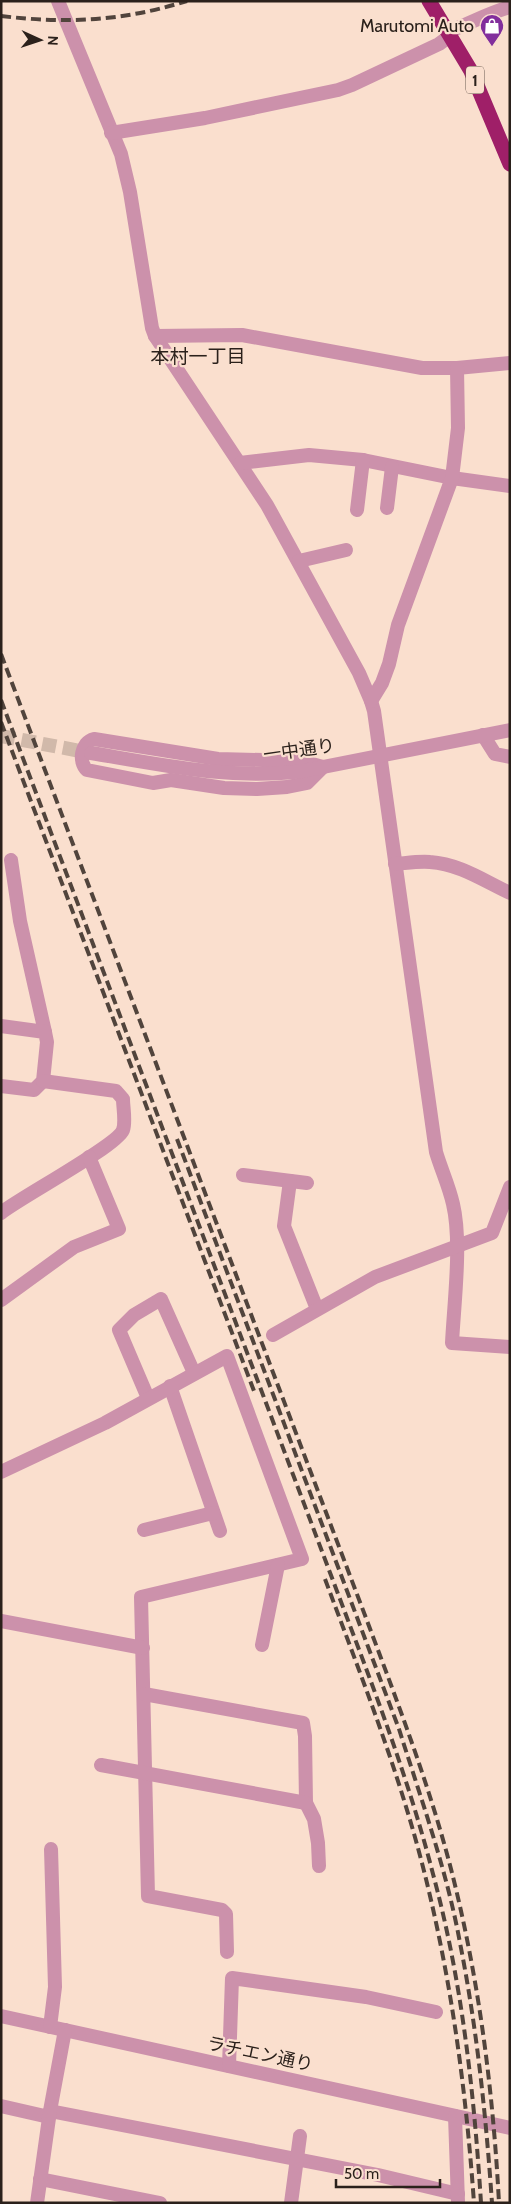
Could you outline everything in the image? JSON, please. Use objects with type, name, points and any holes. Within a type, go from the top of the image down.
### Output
[{"type":"highway","name":"1","points":[[429,1],[471,71],[510,164]]},
{"type":"street","points":[[58,1],[121,154],[130,192],[152,328],[155,336],[267,505],[359,673],[371,701],[436,1152],[453,1203],[457,1247],[452,1343],[510,1347]]},
{"type":"street","points":[[111,133],[206,118],[338,90],[440,44],[449,34],[488,13],[510,7]]},
{"type":"street","points":[[155,336],[242,335],[422,368],[457,368],[510,363]]},
{"type":"street","points":[[371,701],[382,683],[389,664],[398,625],[452,478],[458,428],[457,368]]},
{"type":"street","points":[[240,463],[309,455],[363,460],[452,478],[510,486]]},
{"type":"street","points":[[357,510],[363,460]]},
{"type":"street","points":[[387,508],[392,467]]},
{"type":"street","points":[[299,561],[346,550]]},
{"type":"street","name":"一中通り","points":[[91,753],[211,773],[271,775],[323,767],[510,730]]},
{"type":"street","points":[[483,735],[495,754],[510,757]]},
{"type":"street","points":[[94,739],[218,759],[301,761],[323,767],[307,783],[287,788],[224,788],[171,780],[153,782],[87,770],[81,760],[84,745],[89,740],[94,739]]},
{"type":"street","points":[[1,1086],[34,1090],[43,1081],[47,1042],[20,921],[11,860]]},
{"type":"street","points":[[395,864],[429,862],[448,865],[510,893]]},
{"type":"street","points":[[1,1026],[45,1032]]},
{"type":"street","points":[[1,1213],[117,1138],[123,1129],[123,1099],[116,1091],[43,1081]]},
{"type":"street","points":[[1,1300],[74,1247],[119,1229],[89,1157]]},
{"type":"street","points":[[243,1175],[307,1183]]},
{"type":"street","points":[[290,1181],[284,1226],[318,1308]]},
{"type":"street","points":[[273,1335],[375,1277],[492,1233],[510,1187]]},
{"type":"street","points":[[148,1398],[119,1330],[134,1315],[161,1299],[194,1373]]},
{"type":"street","points":[[1,1472],[105,1423],[227,1356],[302,1559],[141,1597],[148,1896],[222,1910],[226,1914],[227,1952]]},
{"type":"street","points":[[170,1386],[220,1531]]},
{"type":"street","points":[[144,1530],[213,1513]]},
{"type":"street","points":[[262,1645],[278,1565]]},
{"type":"street","points":[[1,1622],[142,1648]]},
{"type":"street","points":[[144,1694],[303,1723],[305,1736],[306,1803],[314,1819],[320,1866]]},
{"type":"street","points":[[101,1765],[306,1803]]},
{"type":"street","points":[[50,2027],[55,1987],[51,1849]]},
{"type":"street","points":[[229,2066],[232,1978],[366,1997],[436,2012]]},
{"type":"street","name":"ラチエン通り","points":[[1,2016],[510,2128]]},
{"type":"street","points":[[37,2203],[65,2030]]},
{"type":"street","points":[[1,2106],[378,2175],[458,2199],[455,2116]]},
{"type":"street","points":[[291,2203],[300,2136]]},
{"type":"street","points":[[40,2180],[160,2203]]},
{"type":"tunnel","points":[[1,736],[91,753]]},
{"type":"railway","points":[[1,16],[49,20],[95,19],[140,13],[187,1]]},
{"type":"railway","points":[[1,654],[366,1618],[433,1806],[461,1910],[477,1993],[489,2077],[499,2203]]},
{"type":"railway","points":[[1,700],[361,1654],[405,1778],[424,1842],[452,1955],[465,2037],[475,2120],[481,2203]]},
{"type":"railway","points":[[1,722],[254,1391]]},
{"type":"railway","points":[[177,1139],[399,1729],[433,1835],[455,1916],[466,1975],[484,2105],[492,2203]]},
{"type":"railway","points":[[325,1579],[392,1763],[415,1837],[435,1916],[457,2038],[467,2120],[474,2203]]},
{"type":"place","name":"Marutomi Auto","points":[[492,47]]},
{"type":"district","name":"本村一丁目","points":[[198,356]]}]
